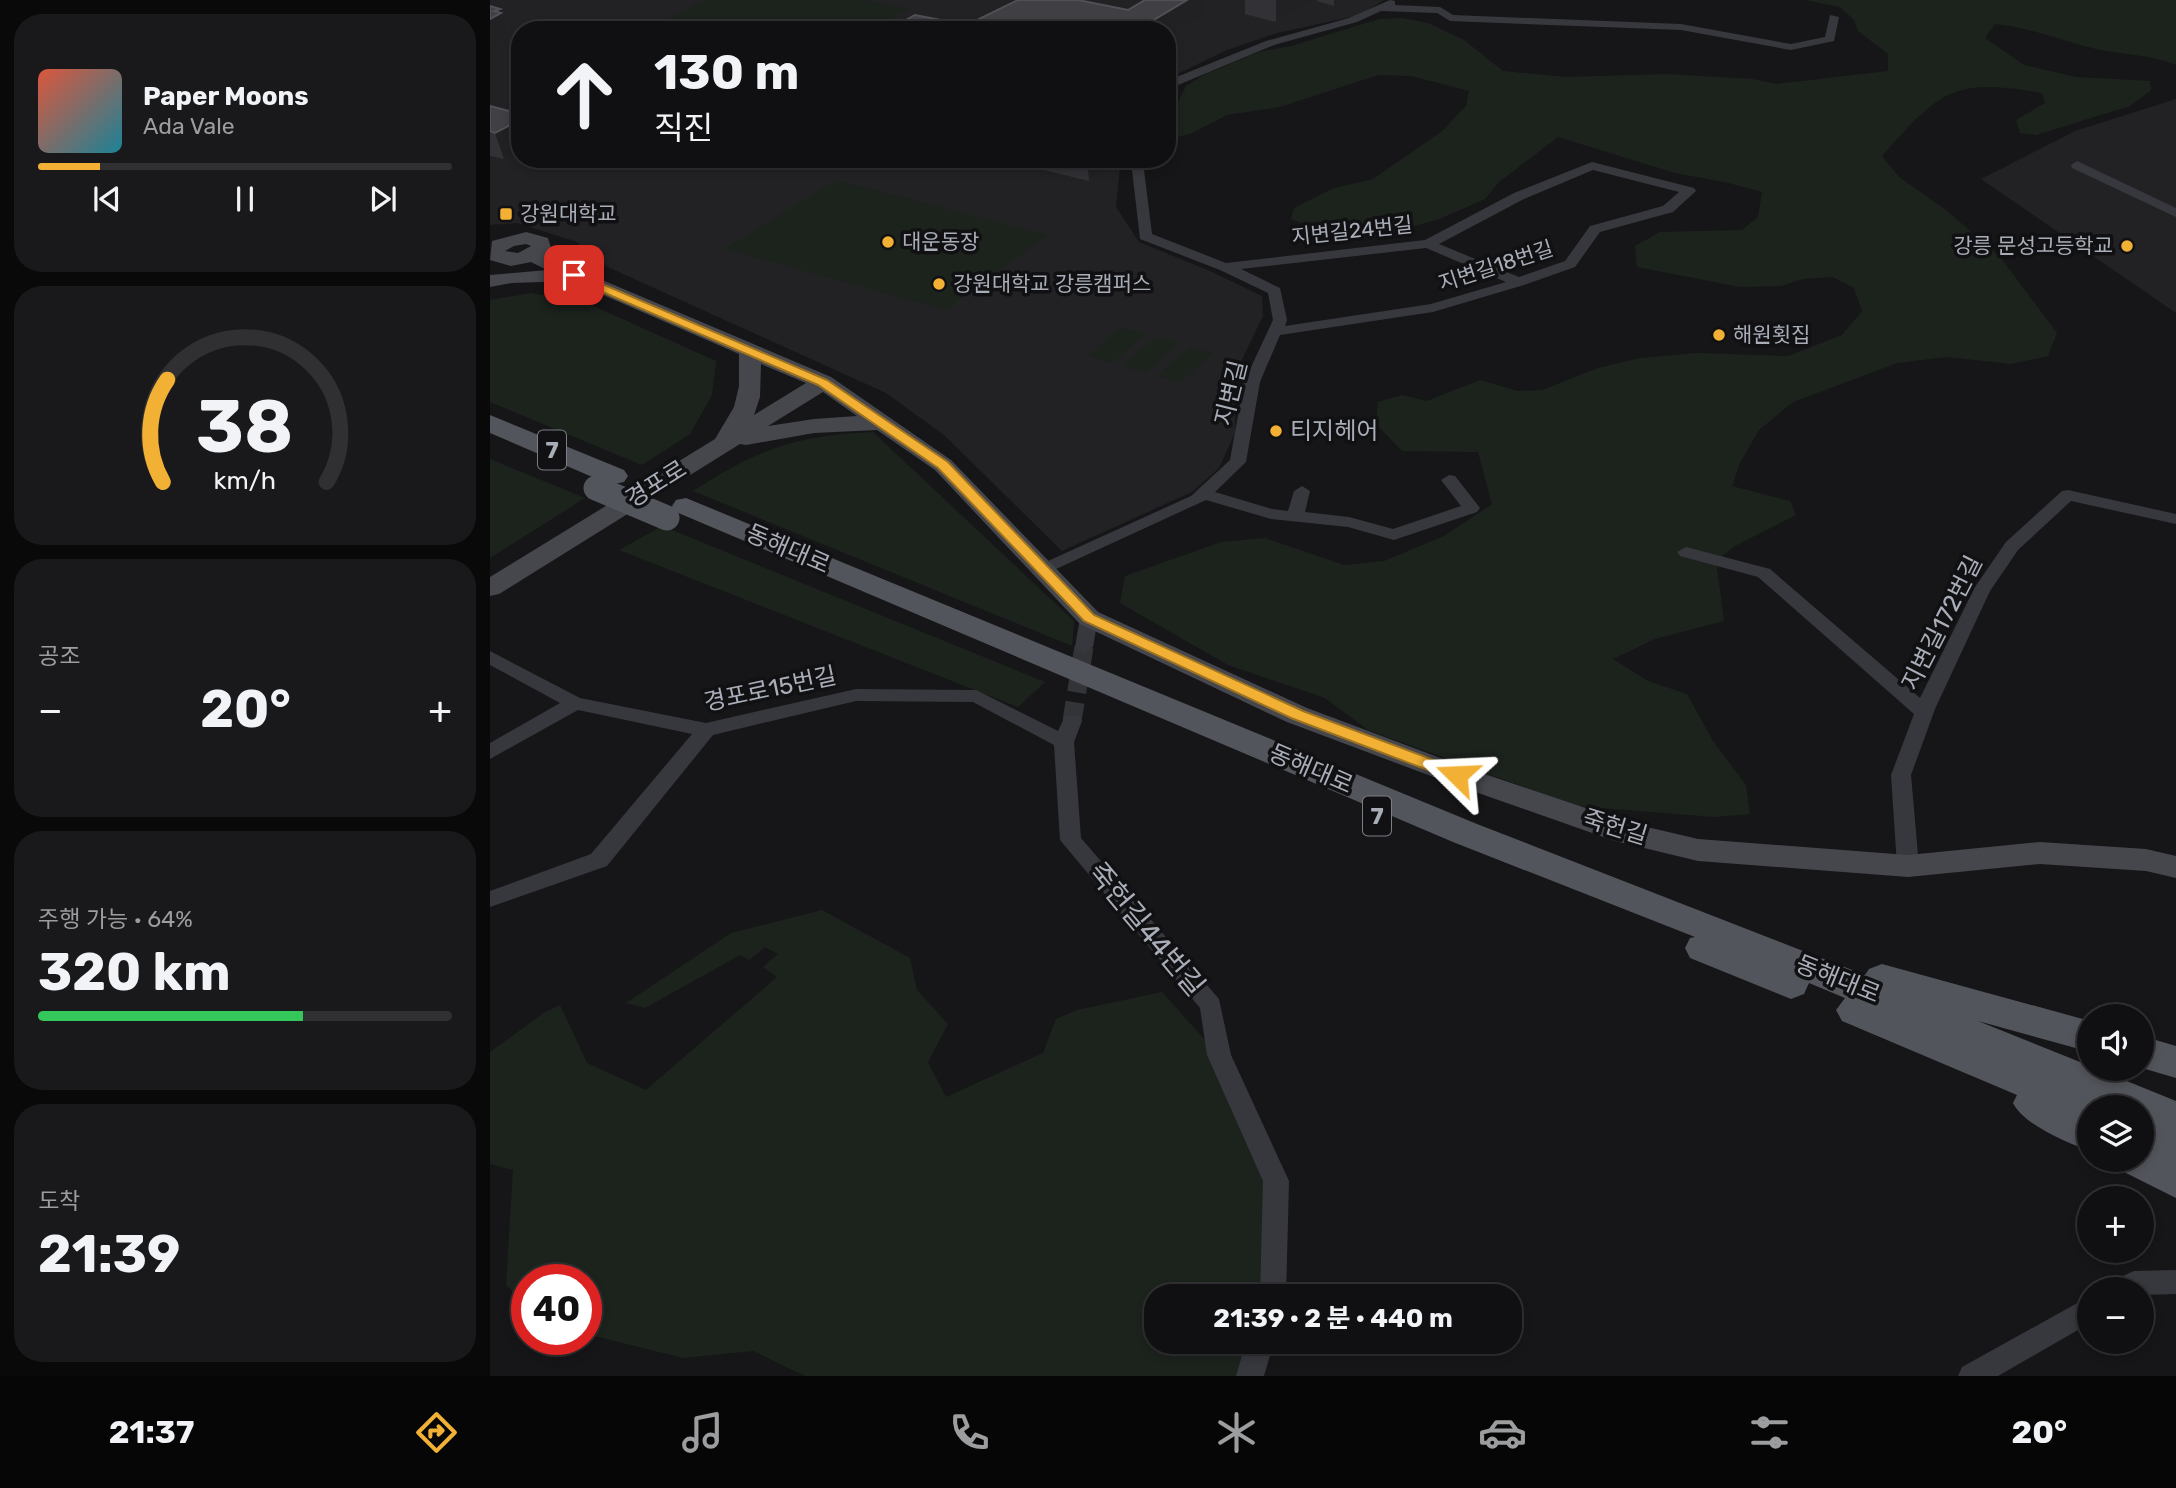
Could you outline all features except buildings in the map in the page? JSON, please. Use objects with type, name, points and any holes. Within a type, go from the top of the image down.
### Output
[{"type":"main road","name":"동해대로","points":[[490,423],[605,482],[676,512],[1465,833],[1752,944],[2176,1119]]},
{"type":"main road","name":"동해대로","points":[[490,444],[605,482]]},
{"type":"main road","name":"동해대로","points":[[676,512],[1219,751],[2077,1103]]},
{"type":"main road","points":[[1752,944],[2077,1033]]},
{"type":"main road","points":[[1881,1021],[2077,1127]]},
{"type":"main road","points":[[2154,1056],[2176,1062]]},
{"type":"main road","points":[[2154,1135],[2176,1144]]},
{"type":"main road","points":[[2154,1168],[2176,1180]]},
{"type":"street","points":[[1176,82],[1270,43],[1353,20],[1399,0]]},
{"type":"street","points":[[1380,8],[1440,10],[1450,18],[1682,27],[1791,47],[1830,39],[1834,16]]},
{"type":"street","points":[[2077,165],[2176,213]]},
{"type":"street","name":"지변길24번길","points":[[1225,267],[1428,244],[1519,196],[1592,166]]},
{"type":"street","name":"지변길18번길","points":[[1274,332],[1433,308],[1519,282],[1570,264],[1595,229],[1668,209],[1689,191],[1592,166]]},
{"type":"street","name":"지변길","points":[[1043,570],[1197,500],[1238,462],[1252,382],[1280,320],[1275,291],[1225,267],[1145,236],[1139,168]]},
{"type":"street","points":[[1428,244],[1519,282]]},
{"type":"street","points":[[504,259],[574,275],[823,382],[943,465],[1043,570]]},
{"type":"street","points":[[490,281],[512,277],[574,275]]},
{"type":"street","points":[[720,445],[740,424],[752,391],[750,350]]},
{"type":"street","name":"경포로","points":[[490,587],[823,382]]},
{"type":"street","points":[[720,445],[782,429],[820,424],[882,423]]},
{"type":"street","points":[[1203,494],[1271,514],[1349,522],[1394,535],[1471,508],[1449,480]]},
{"type":"street","points":[[1295,517],[1302,491]]},
{"type":"street","name":"지변길172번길","points":[[1908,866],[1901,775],[1924,712],[1980,591],[2011,546],[2068,495],[2176,519]]},
{"type":"street","points":[[1686,552],[1764,573],[1924,712]]},
{"type":"street","name":"죽헌길","points":[[1043,570],[1086,632],[1457,775],[1626,833],[1698,850],[1908,866],[2040,853],[2146,860],[2176,867]]},
{"type":"street","name":"경포로15번길","points":[[490,657],[575,703],[706,730],[856,695],[976,696],[1068,731]]},
{"type":"street","points":[[490,752],[575,703]]},
{"type":"street","points":[[490,899],[599,860],[706,730]]},
{"type":"street","name":"죽헌길44번길","points":[[1068,731],[1071,840],[1211,1005],[1220,1055],[1276,1181],[1273,1284]]},
{"type":"street","points":[[2154,1283],[2176,1282]]},
{"type":"street","points":[[1972,1376],[2077,1315]]},
{"type":"street","points":[[1250,1376],[1256,1354]]},
{"type":"shaded area","name":"강원대학교 강릉캠퍼스","points":[[490,0],[1384,0],[1360,15],[1277,33],[1227,50],[1176,75],[1176,21],[511,21],[511,168],[1120,168],[1116,207],[1139,242],[1262,296],[1263,316],[1235,374],[1235,433],[1219,468],[1192,492],[1062,551],[944,435],[886,393],[601,264],[577,242],[517,223],[490,225]]},
{"type":"shaded area","points":[[706,0],[866,0],[909,9],[887,21],[663,21]]},
{"type":"shaded area","points":[[1805,0],[2176,0],[2176,65],[1995,24],[1985,38],[2024,65],[2076,77],[2150,81],[2151,90],[2130,106],[2036,135],[2020,133],[2016,120],[2045,103],[2042,93],[2012,88],[1967,89],[1934,103],[1882,156],[1899,177],[1946,210],[2001,258],[2057,333],[2048,356],[2011,364],[1947,357],[1897,363],[1793,402],[1759,430],[1740,463],[1732,486],[1790,501],[1796,515],[1735,546],[1716,561],[1724,621],[1655,639],[1613,659],[1648,681],[1687,694],[1713,741],[1746,785],[1750,814],[1714,817],[1576,806],[1368,730],[1325,698],[1228,665],[1120,603],[1125,576],[1221,542],[1265,538],[1344,565],[1384,561],[1444,536],[1492,504],[1478,452],[1402,451],[1376,424],[1378,402],[1402,395],[1427,401],[1480,380],[1518,391],[1542,390],[1598,368],[1640,358],[1698,353],[1788,356],[1842,335],[1862,311],[1854,288],[1833,277],[1803,279],[1781,286],[1740,287],[1637,267],[1635,246],[1660,232],[1742,230],[1758,217],[1762,192],[1675,173],[1558,137],[1499,182],[1485,199],[1439,219],[1376,237],[1332,235],[1291,219],[1294,208],[1334,188],[1373,179],[1441,132],[1466,106],[1469,91],[1411,76],[1378,75],[1280,107],[1227,115],[1190,134],[1176,137],[1176,110],[1186,86],[1204,75],[1258,52],[1291,46],[1379,19],[1402,18],[1428,23],[1464,40],[1503,71],[1566,77],[1666,74],[1752,79],[1776,84],[1888,71],[1888,54],[1858,31],[1854,20],[1840,7]]},
{"type":"shaded area","name":"강릉 문성고등학교","points":[[2176,99],[2176,313],[1981,179],[2075,131]]},
{"type":"shaded area","name":"대운동장","points":[[836,180],[1048,235],[946,310],[725,249]]},
{"type":"shaded area","points":[[531,293],[582,301],[716,361],[712,395],[690,434],[642,465],[490,402],[490,300]]},
{"type":"shaded area","points":[[1121,327],[1145,334],[1112,363],[1087,356]]},
{"type":"shaded area","points":[[1157,337],[1179,343],[1146,373],[1122,366]]},
{"type":"shaded area","points":[[1189,347],[1213,353],[1181,382],[1156,376]]},
{"type":"shaded area","points":[[873,432],[1074,621],[1072,646],[693,491],[738,464],[778,447],[821,437]]},
{"type":"shaded area","points":[[490,459],[585,498],[490,558]]},
{"type":"shaded area","points":[[662,526],[1045,682],[1018,707],[619,550]]},
{"type":"shaded area","points":[[822,910],[910,958],[917,990],[948,1024],[928,1062],[946,1097],[1043,1053],[1056,1019],[1077,1010],[1162,992],[1205,1040],[1269,1184],[1265,1284],[1144,1284],[1144,1354],[1248,1354],[1241,1376],[805,1376],[753,1351],[683,1358],[602,1338],[602,1264],[511,1264],[511,1290],[506,1285],[513,1170],[490,1164],[490,1052],[545,1012],[560,1005],[587,1063],[646,1090],[777,977],[763,967],[778,954],[765,947],[749,960],[740,955],[645,1008],[626,1003],[731,933]]},
{"type":"tunnel","points":[[1072,721],[1084,647]]},
{"type":"place","name":"강원대학교","points":[[506,214]]},
{"type":"place","name":"대운동장","points":[[888,242]]},
{"type":"place","name":"강릉 문성고등학교","points":[[2127,246]]},
{"type":"place","name":"강원대학교 강릉캠퍼스","points":[[939,284]]},
{"type":"place","name":"해원횟집","points":[[1719,335]]},
{"type":"place","name":"티지헤어","points":[[1276,431]]},
{"type":"route","points":[[574,275],[823,382],[943,465],[1089,618],[1297,715],[1457,775]]}]
